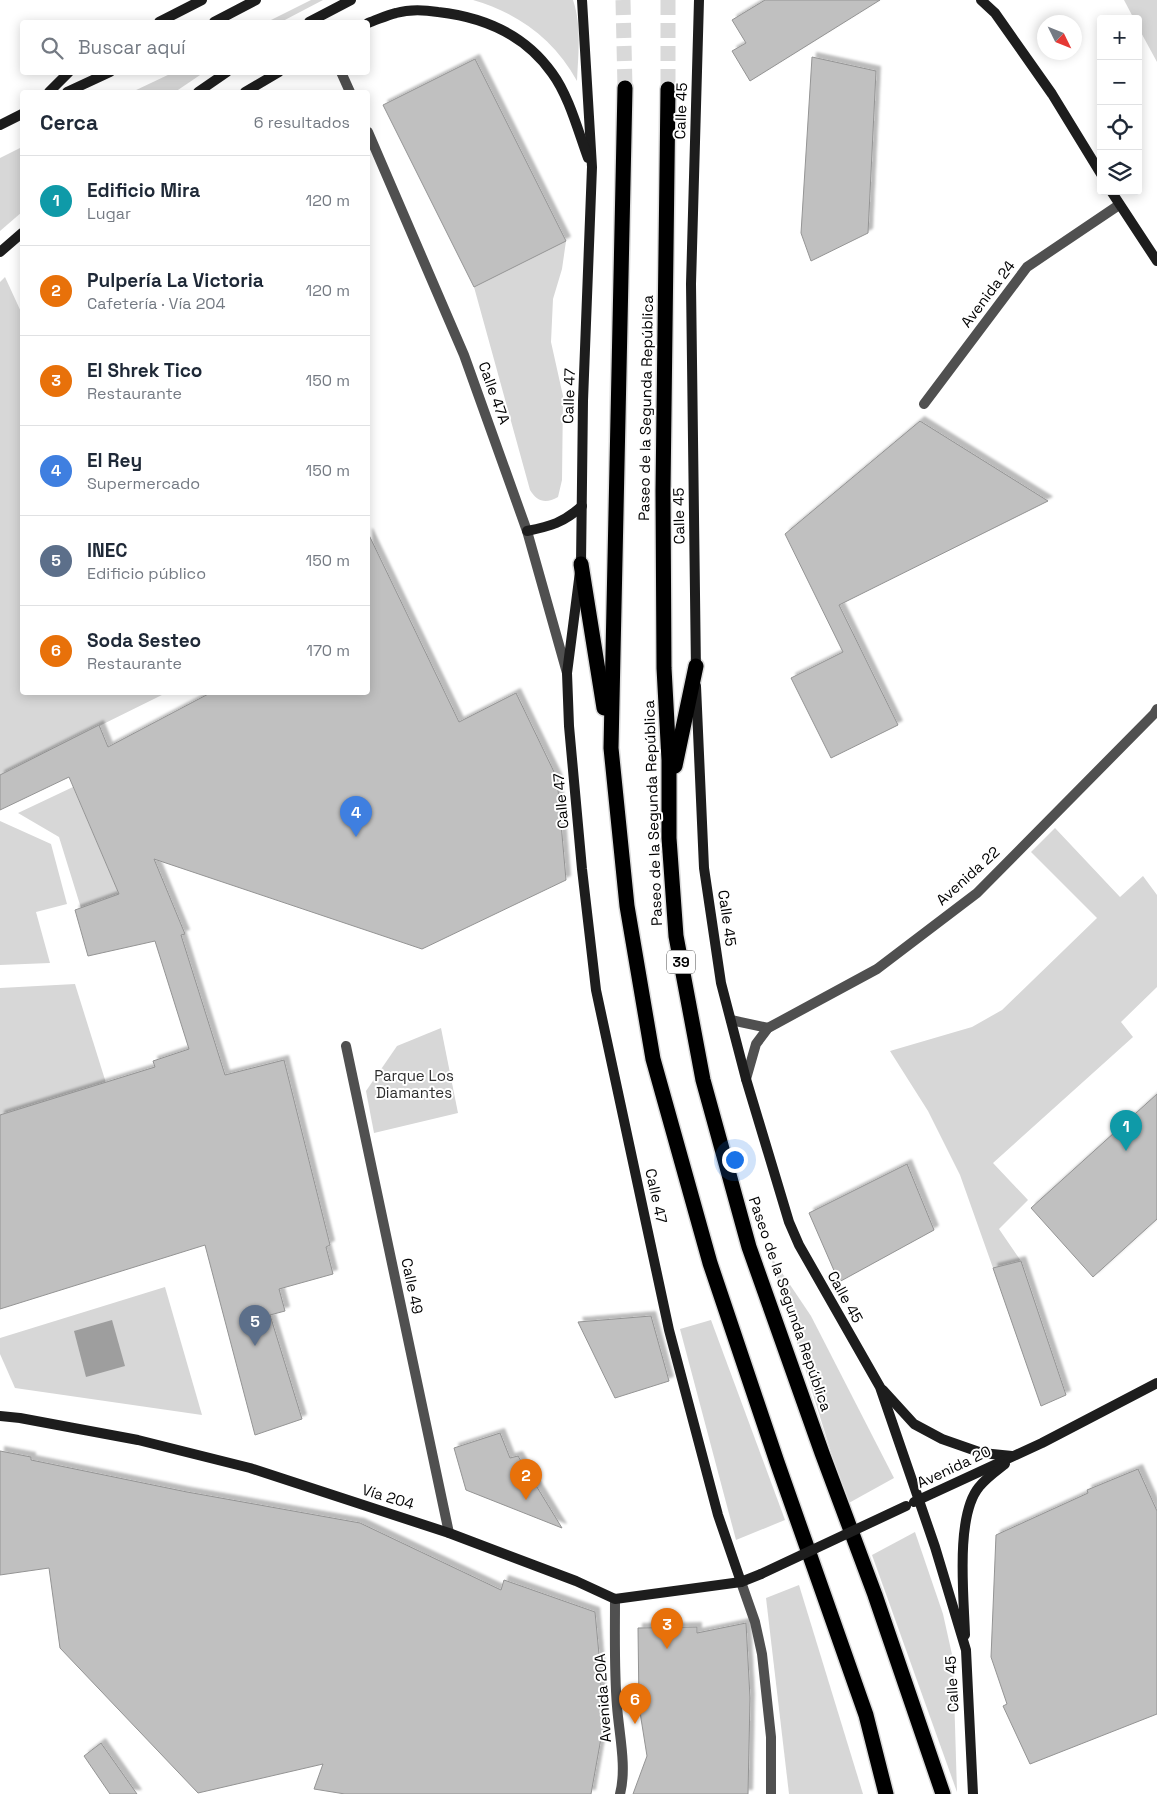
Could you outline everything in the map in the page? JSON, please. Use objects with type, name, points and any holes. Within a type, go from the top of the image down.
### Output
[{"type":"highway","name":"Paseo de la Segunda República","points":[[625,88],[611,748],[626,906],[653,1059],[710,1263],[777,1462],[866,1715],[886,1794]]},
{"type":"highway","name":"Paseo de la Segunda República","points":[[668,89],[662,492],[664,668],[669,838],[676,936],[703,1080],[749,1247],[822,1453],[876,1595],[943,1794]]},
{"type":"highway","points":[[581,564],[611,748]]},
{"type":"highway","points":[[668,794],[696,666]]},
{"type":"main road","points":[[164,20],[202,0]]},
{"type":"main road","points":[[218,20],[256,0]]},
{"type":"main road","points":[[313,20],[351,0]]},
{"type":"main road","name":"Calle 47","points":[[582,0],[592,167],[583,401],[581,564],[567,673],[569,726],[581,860],[596,990],[669,1330],[718,1515],[740,1582]]},
{"type":"main road","name":"Calle 45","points":[[699,0],[691,284],[696,666],[704,868],[721,983],[746,1079],[789,1222],[799,1245],[880,1387],[935,1547],[966,1650],[973,1794]]},
{"type":"main road","points":[[981,0],[995,13],[1052,94],[1097,167]]},
{"type":"main road","points":[[370,22],[397,12],[422,10],[473,17],[514,37],[536,52],[554,75],[565,97],[592,167]]},
{"type":"main road","points":[[51,90],[66,75]]},
{"type":"main road","points":[[71,90],[104,75]]},
{"type":"main road","points":[[201,90],[223,75]]},
{"type":"main road","points":[[248,90],[274,75]]},
{"type":"main road","points":[[0,125],[20,115]]},
{"type":"main road","points":[[1113,195],[1157,261]]},
{"type":"main road","points":[[0,252],[20,235]]},
{"type":"main road","points":[[527,531],[552,525],[568,518],[582,506]]},
{"type":"main road","name":"Avenida 20","points":[[740,1582],[761,1574],[1013,1456],[1157,1383]]},
{"type":"main road","points":[[880,1387],[914,1424],[942,1439],[982,1453],[1013,1456]]},
{"type":"main road","name":"Vía 204","points":[[1,1415],[138,1440],[250,1468],[449,1532],[576,1581],[615,1599]]},
{"type":"main road","points":[[966,1650],[964,1534],[971,1502],[978,1487],[1013,1456]]},
{"type":"main road","points":[[615,1599],[740,1582]]},
{"type":"street","points":[[342,75],[349,90]]},
{"type":"street","name":"Calle 47A","points":[[370,137],[464,355],[527,531],[567,673]]},
{"type":"street","name":"Avenida 24","points":[[924,404],[1027,268],[1119,205]]},
{"type":"street","name":"Avenida 22","points":[[746,1079],[756,1044],[768,1028],[877,969],[976,893],[1156,713]]},
{"type":"street","points":[[731,1020],[768,1028]]},
{"type":"street","name":"Calle 49","points":[[346,1046],[449,1532]]},
{"type":"street","points":[[740,1582],[755,1622],[762,1654],[771,1737],[771,1794]]},
{"type":"street","name":"Avenida 20A","points":[[615,1599],[614,1666],[622,1758],[622,1786],[620,1794]]},
{"type":"green space","points":[[311,0],[323,0],[285,20],[271,20]]},
{"type":"green space","points":[[473,0],[573,0],[578,20],[579,51],[577,81],[568,66],[546,40],[520,20],[489,5]]},
{"type":"green space","points":[[1124,0],[1157,0],[1157,62],[1142,34],[1142,15],[1132,15]]},
{"type":"green space","points":[[168,75],[200,75],[178,90],[136,90]]},
{"type":"green space","points":[[20,148],[20,214],[0,231],[0,158]]},
{"type":"green space","points":[[566,241],[562,269],[553,299],[551,342],[563,396],[562,480],[558,497],[550,501],[542,501],[530,490],[474,287]]},
{"type":"green space","points":[[5,277],[20,310],[20,695],[162,695],[0,775],[0,282]]},
{"type":"green space","points":[[73,787],[119,894],[81,908],[59,837],[18,813]]},
{"type":"green space","points":[[0,821],[51,844],[67,904],[36,912],[50,963],[0,965]]},
{"type":"green space","points":[[1055,828],[1120,897],[1143,876],[1157,895],[1157,987],[1121,1022],[1133,1037],[993,1163],[1028,1200],[999,1229],[1021,1261],[993,1268],[960,1175],[928,1111],[890,1051],[972,1027],[1002,1010],[1097,918],[1031,852]]},
{"type":"green space","points":[[75,984],[106,1083],[0,1115],[0,988]]},
{"type":"green space","name":"Parque Los Diamantes","points":[[441,1028],[458,1113],[374,1133],[366,1091],[397,1046]]},
{"type":"green space","points":[[770,1255],[811,1316],[894,1478],[847,1504]]},
{"type":"green space","points":[[165,1287],[202,1415],[15,1388],[0,1354],[0,1338]]},
{"type":"green space","points":[[711,1320],[785,1520],[736,1540],[680,1329]]},
{"type":"green space","points":[[915,1532],[943,1614],[953,1659],[957,1792],[872,1555]]},
{"type":"green space","points":[[799,1585],[863,1794],[789,1794],[766,1598]]},
{"type":"shaded area","points":[[112,1320],[125,1366],[86,1377],[74,1331]]},
{"type":"building","points":[[765,0],[880,0],[750,81],[732,51],[746,43],[732,20]]},
{"type":"building","points":[[812,57],[876,71],[868,233],[811,261],[801,233]]},
{"type":"building","points":[[475,59],[566,241],[474,287],[383,105]]},
{"type":"building","points":[[920,421],[1048,501],[839,605],[898,725],[831,758],[791,678],[843,652],[785,534]]},
{"type":"building","points":[[370,537],[459,722],[516,693],[557,778],[566,880],[422,949],[154,859],[185,934],[181,935],[225,1075],[284,1060],[330,1245],[326,1247],[333,1274],[279,1289],[285,1311],[270,1315],[302,1419],[255,1435],[205,1245],[0,1309],[0,1115],[155,1067],[153,1061],[189,1049],[155,941],[88,956],[75,910],[119,894],[69,777],[0,810],[0,775],[99,725],[108,747],[206,695],[370,695]]},
{"type":"building","points":[[1157,1094],[1157,1219],[1093,1277],[1031,1208]]},
{"type":"building","points":[[907,1164],[934,1230],[839,1282],[809,1213]]},
{"type":"building","points":[[1021,1261],[1066,1395],[1041,1406],[993,1268]]},
{"type":"building","points":[[651,1316],[669,1381],[615,1398],[578,1322]]},
{"type":"building","points":[[500,1433],[510,1458],[518,1456],[562,1528],[466,1490],[454,1448]]},
{"type":"building","points":[[0,1451],[31,1457],[31,1460],[187,1492],[360,1523],[501,1590],[504,1580],[595,1612],[603,1727],[591,1794],[345,1794],[314,1789],[323,1764],[198,1793],[60,1648],[49,1568],[0,1575]]},
{"type":"building","points":[[1138,1469],[1157,1511],[1157,1714],[1030,1764],[1003,1706],[1007,1704],[991,1657],[996,1535],[1088,1493],[1087,1490]]},
{"type":"building","points":[[746,1623],[750,1698],[748,1794],[633,1794],[647,1756],[639,1706],[638,1628],[697,1627],[697,1633]]},
{"type":"building","points":[[101,1743],[137,1794],[110,1794],[84,1756]]},
{"type":"tunnel","points":[[623,0],[625,88]]},
{"type":"tunnel","points":[[668,0],[668,89]]},
{"type":"place","name":"El Rey","points":[[356,837]]},
{"type":"place","name":"Edificio Mira","points":[[1126,1151]]},
{"type":"place","name":"INEC","points":[[255,1346]]},
{"type":"place","name":"Pulpería La Victoria","points":[[526,1500]]},
{"type":"place","name":"El Shrek Tico","points":[[667,1649]]},
{"type":"place","name":"Soda Sesteo","points":[[635,1724]]}]
